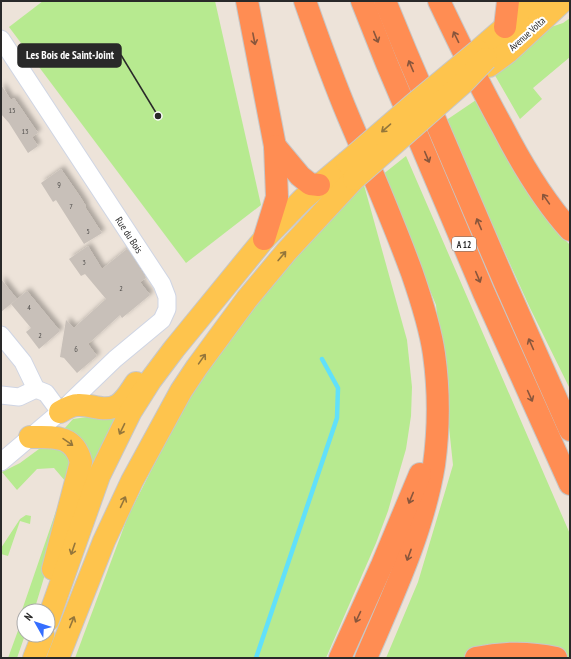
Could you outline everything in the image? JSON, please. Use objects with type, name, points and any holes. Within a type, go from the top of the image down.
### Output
[{"type":"highway","points":[[247,1],[275,146],[277,197],[264,240]]},
{"type":"highway","points":[[305,1],[323,53],[385,201],[421,300],[434,352],[438,407],[437,441],[434,466],[420,522],[399,581],[366,658]]},
{"type":"highway","name":"A 12","points":[[362,1],[387,64],[481,286],[570,484]]},
{"type":"highway","name":"A 12","points":[[385,1],[504,283],[570,430]]},
{"type":"highway","points":[[439,1],[488,101],[520,160],[558,217],[570,230]]},
{"type":"highway","points":[[505,27],[508,1]]},
{"type":"highway","points":[[275,146],[300,176],[310,184],[319,185]]},
{"type":"highway","points":[[340,658],[382,565],[417,482],[429,447],[438,407]]},
{"type":"highway","points":[[476,658],[494,654],[516,652],[556,658]]},
{"type":"main road","name":"Avenue Volta","points":[[485,58],[505,27],[535,1]]},
{"type":"main road","name":"Avenue Volta","points":[[485,58],[508,52],[563,1]]},
{"type":"main road","points":[[54,603],[99,476],[131,411],[150,381],[174,349],[264,240],[303,199],[319,185],[348,178],[463,83],[485,58]]},
{"type":"main road","points":[[58,658],[104,541],[132,481],[181,391],[197,367],[247,299],[348,178],[414,104],[485,58]]},
{"type":"main road","points":[[319,185],[348,178]]},
{"type":"main road","points":[[60,412],[76,405],[90,406],[100,409],[118,405],[125,399],[144,371],[174,349]]},
{"type":"main road","points":[[30,437],[61,438],[72,445],[79,452],[82,462],[54,563],[50,603]]},
{"type":"main road","points":[[34,658],[40,643]]},
{"type":"street","name":"Rue du Bois","points":[[1,39],[162,284],[167,297],[167,309],[162,320],[115,359],[60,412],[1,462]]},
{"type":"street","points":[[1,335],[23,362],[36,389],[46,393],[60,412]]},
{"type":"street","points":[[1,395],[20,397],[36,389]]},
{"type":"green space","points":[[43,1],[215,1],[261,205],[186,263],[9,27]]},
{"type":"green space","points":[[570,18],[570,57],[533,88],[542,99],[520,119],[493,72],[545,29],[563,23]]},
{"type":"green space","points":[[476,100],[553,227],[570,245],[570,389],[530,308],[445,121]]},
{"type":"green space","points":[[406,156],[570,534],[570,658],[386,658],[418,582],[453,465],[436,305],[382,175]]},
{"type":"green space","points":[[364,185],[407,340],[412,387],[411,416],[406,449],[388,511],[376,543],[326,658],[75,658],[128,516],[183,408],[216,355],[297,251]]},
{"type":"green space","points":[[115,413],[117,414],[81,498],[64,429],[73,419]]},
{"type":"green space","points":[[43,446],[60,449],[70,455],[69,494],[36,603],[24,603],[66,482],[54,468],[37,469],[17,490],[2,472],[20,463]]},
{"type":"green space","points":[[26,515],[31,516],[30,524],[20,521],[8,556],[1,554],[1,548],[20,519]]},
{"type":"green space","points":[[16,636],[16,643],[22,643],[17,658],[8,658]]},
{"type":"building","points":[[1,85],[11,100],[14,98],[38,133],[32,137],[38,146],[28,153],[9,123],[1,114]]},
{"type":"building","points":[[61,169],[102,233],[84,244],[56,200],[53,202],[41,183]]},
{"type":"building","points":[[88,246],[102,269],[127,249],[146,278],[140,282],[150,295],[122,318],[120,315],[88,344],[97,356],[77,373],[64,358],[60,357],[66,320],[74,328],[106,299],[85,274],[81,276],[69,259]]},
{"type":"building","points":[[1,279],[17,299],[1,312]]},
{"type":"building","points":[[27,291],[60,331],[39,349],[26,332],[31,328],[11,304]]},
{"type":"waterway","points":[[256,658],[337,418],[338,388],[322,359]]},
{"type":"place","name":"Les Bois de Saint-Joint","points":[[158,116]]}]
